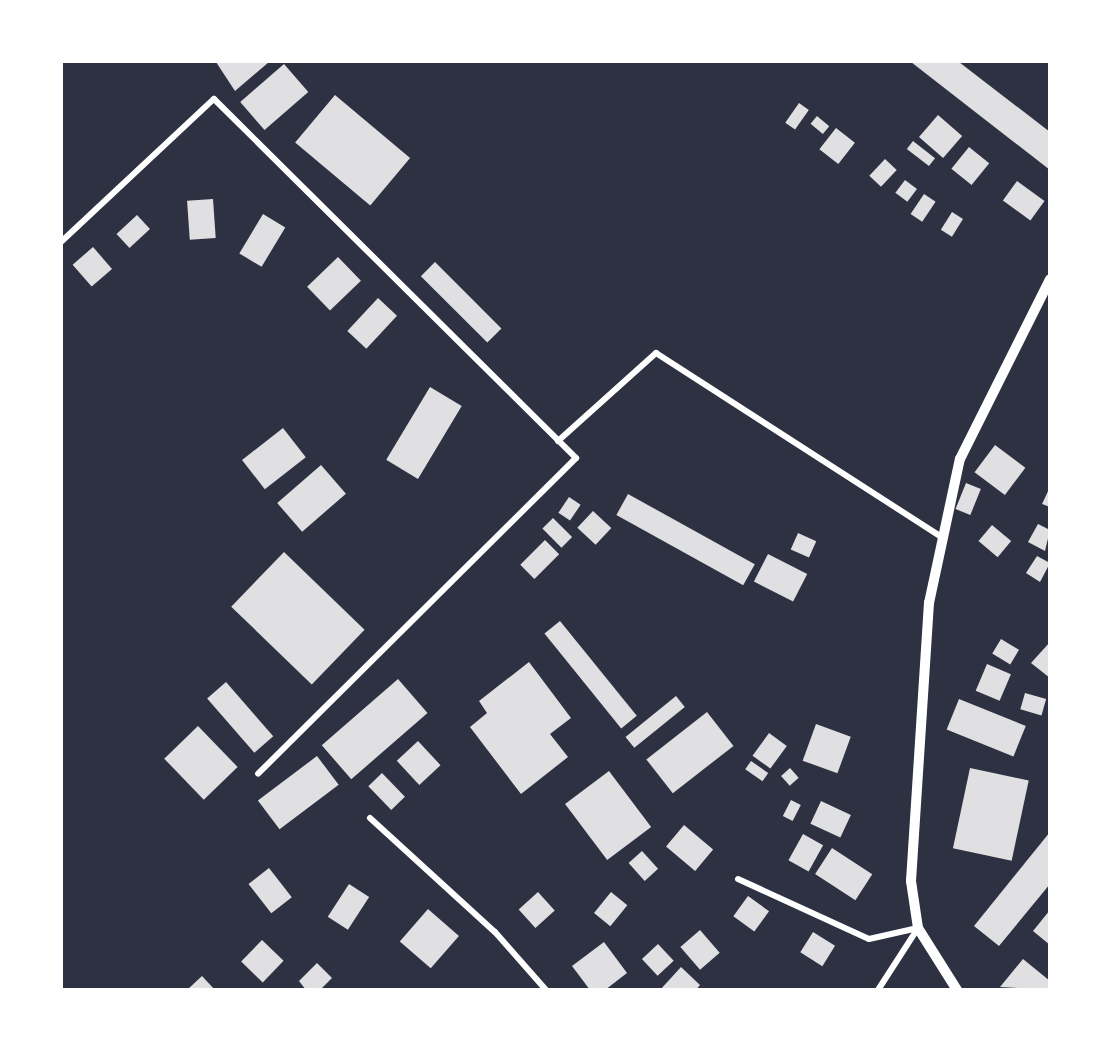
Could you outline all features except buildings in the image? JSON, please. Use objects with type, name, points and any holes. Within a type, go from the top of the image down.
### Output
[{"type":"street","points":[[62,241],[214,99],[576,458],[258,774]]},
{"type":"street","points":[[957,990],[918,928],[911,881],[915,766],[929,603],[941,537],[960,459],[1050,279]]},
{"type":"street","points":[[558,441],[656,353],[941,537]]},
{"type":"street","points":[[370,818],[495,932],[546,990]]},
{"type":"street","points":[[738,879],[869,939],[918,928]]},
{"type":"street","points":[[879,990],[918,928]]}]
